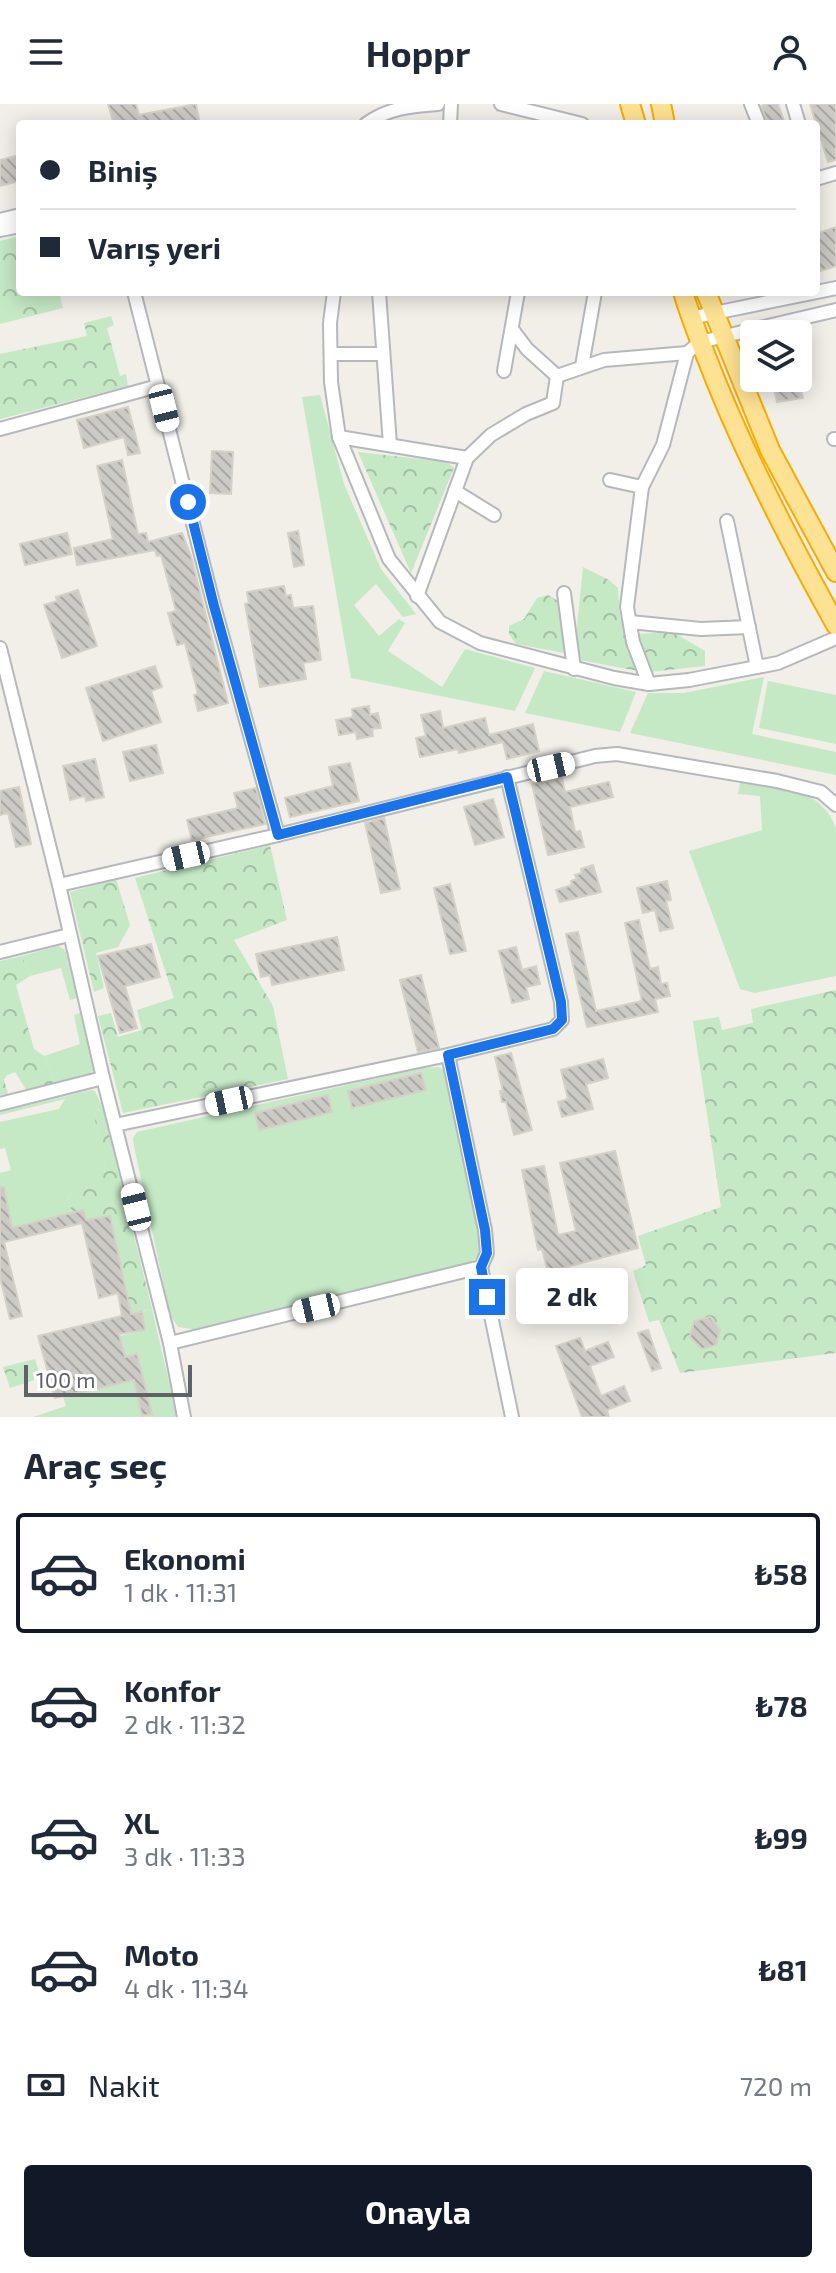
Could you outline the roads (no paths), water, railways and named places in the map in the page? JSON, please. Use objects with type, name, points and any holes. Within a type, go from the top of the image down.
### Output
[{"type":"highway","points":[[684,296],[693,348],[799,559],[836,625]]},
{"type":"highway","points":[[707,296],[770,450],[836,572]]},
{"type":"street","points":[[372,120],[402,107],[438,104]]},
{"type":"street","points":[[501,104],[566,120]]},
{"type":"street","points":[[135,296],[214,606],[278,835]]},
{"type":"street","points":[[333,296],[330,323],[331,382],[339,437],[389,559],[440,622],[480,643],[574,669],[649,684],[689,680],[778,663],[836,638]]},
{"type":"street","points":[[379,296],[390,445]]},
{"type":"street","points":[[504,371],[517,296]]},
{"type":"street","points":[[582,366],[594,296]]},
{"type":"street","points":[[690,318],[795,296]]},
{"type":"street","points":[[557,376],[604,360],[693,348],[724,336],[836,310]]},
{"type":"street","points":[[512,329],[527,349],[557,376]]},
{"type":"street","points":[[649,684],[633,642],[627,607],[642,487],[663,445],[693,348]]},
{"type":"street","points":[[331,354],[383,354]]},
{"type":"street","points":[[417,596],[467,458],[491,435],[526,414],[553,403],[557,376]]},
{"type":"street","points":[[0,429],[158,386]]},
{"type":"street","points":[[339,437],[467,458]]},
{"type":"street","points":[[610,480],[642,487]]},
{"type":"street","points":[[455,491],[494,515]]},
{"type":"street","points":[[727,521],[757,667]]},
{"type":"street","points":[[564,593],[574,669]]},
{"type":"street","points":[[630,622],[701,629],[749,627]]},
{"type":"street","points":[[0,648],[170,1343],[184,1417]]},
{"type":"street","points":[[59,885],[278,835],[595,756],[617,754],[777,781],[821,792],[836,805]]},
{"type":"street","points":[[115,1125],[448,1055],[553,1029],[562,1020],[561,1002],[507,777]]},
{"type":"street","points":[[0,952],[69,935]]},
{"type":"street","points":[[448,1055],[485,1230],[487,1253],[481,1267],[512,1417]]},
{"type":"street","points":[[0,1104],[103,1078]]},
{"type":"street","points":[[170,1343],[481,1267]]}]
